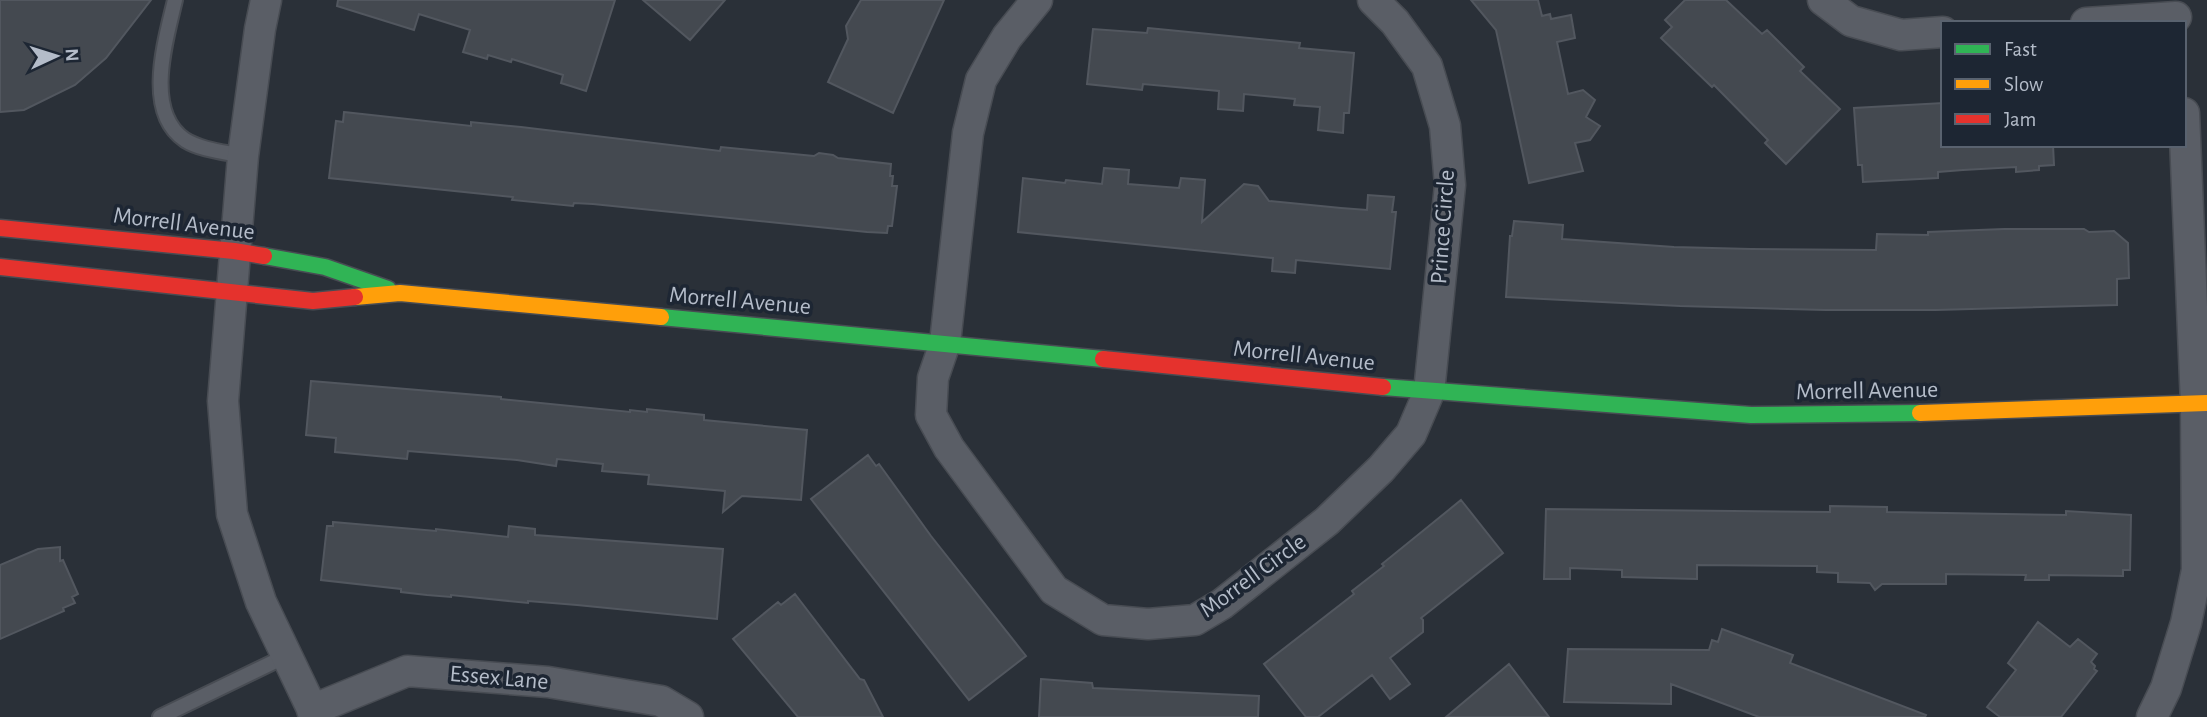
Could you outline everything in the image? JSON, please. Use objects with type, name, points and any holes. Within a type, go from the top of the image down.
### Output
[{"type":"street","points":[[266,0],[243,156],[223,401],[232,514],[261,601],[314,714]]},
{"type":"street","points":[[945,343],[968,133],[981,80],[1007,37],[1037,0]]},
{"type":"street","name":"Prince Circle","points":[[1373,0],[1395,22],[1427,66],[1445,126],[1450,186],[1429,392]]},
{"type":"street","points":[[1823,0],[1851,21],[1901,35],[1941,32]]},
{"type":"street","points":[[2104,21],[2175,13]]},
{"type":"street","points":[[2152,717],[2197,625],[2202,403],[2193,130]]},
{"type":"street","name":"Morrell Avenue","points":[[0,228],[234,251],[325,267],[400,293]]},
{"type":"street","name":"Morrell Avenue","points":[[0,267],[313,301],[400,293],[945,343],[1429,392],[1751,415],[1892,414],[2202,403]]},
{"type":"street","name":"Morrell Circle","points":[[945,343],[933,378],[931,415],[949,448],[1054,590],[1103,620],[1148,624],[1195,620],[1222,604],[1327,521],[1381,469],[1410,434],[1429,392]]},
{"type":"street","name":"Essex Lane","points":[[314,714],[407,671],[548,682],[661,701],[688,717]]},
{"type":"lane","points":[[175,0],[166,36],[160,80],[165,115],[185,140],[201,147],[243,156]]},
{"type":"lane","points":[[160,717],[286,656]]},
{"type":"building","points":[[0,0],[151,0],[106,58],[75,85],[24,110],[0,112]]},
{"type":"building","points":[[338,0],[615,0],[586,91],[561,83],[563,75],[512,59],[511,62],[488,55],[487,59],[463,52],[470,30],[419,14],[414,30],[337,6]]},
{"type":"building","points":[[643,0],[725,0],[690,40]]},
{"type":"building","points":[[861,0],[944,0],[893,113],[828,82],[848,39],[846,26]]},
{"type":"building","points":[[1471,0],[1538,0],[1542,16],[1550,14],[1551,19],[1571,15],[1575,38],[1557,42],[1568,94],[1583,90],[1595,100],[1586,117],[1600,126],[1590,140],[1575,143],[1583,171],[1529,183],[1496,30]]},
{"type":"building","points":[[1685,0],[1726,0],[1762,34],[1767,30],[1804,67],[1800,71],[1840,109],[1786,164],[1765,143],[1768,140],[1714,85],[1712,87],[1661,38],[1672,27],[1665,20]]},
{"type":"building","points":[[1148,28],[1300,43],[1299,48],[1354,53],[1349,113],[1344,113],[1343,133],[1318,130],[1320,107],[1294,105],[1295,99],[1244,94],[1243,111],[1218,109],[1219,91],[1143,84],[1142,90],[1087,84],[1093,29],[1147,33]]},
{"type":"building","points":[[1941,103],[1941,147],[2053,147],[2054,165],[2039,166],[2039,170],[2016,172],[2016,167],[1963,170],[1938,172],[1938,178],[1863,182],[1862,165],[1858,165],[1854,108]]},
{"type":"building","points":[[344,112],[471,126],[471,122],[521,127],[720,151],[721,147],[814,156],[819,153],[891,164],[892,186],[897,186],[892,226],[888,226],[887,233],[867,232],[593,204],[574,203],[573,206],[512,200],[513,197],[329,178],[336,121],[343,122]]},
{"type":"building","points":[[1104,168],[1129,170],[1128,184],[1179,188],[1181,178],[1205,180],[1202,222],[1244,184],[1258,186],[1269,201],[1341,208],[1367,210],[1368,195],[1394,197],[1392,212],[1396,212],[1390,269],[1296,260],[1295,273],[1272,271],[1273,258],[1018,232],[1023,178],[1102,184]]},
{"type":"building","points":[[1514,221],[1563,225],[1562,239],[1751,249],[1876,250],[1877,234],[1928,235],[1928,232],[2004,229],[2114,231],[2128,243],[2129,278],[2117,279],[2117,305],[1825,310],[1506,297],[1510,236]]},
{"type":"building","points":[[311,381],[501,397],[630,412],[647,412],[647,409],[704,415],[704,420],[807,430],[801,500],[742,496],[723,512],[725,491],[648,484],[649,475],[602,471],[603,464],[557,459],[556,466],[408,451],[407,459],[335,452],[336,438],[306,435]]},
{"type":"building","points":[[868,455],[876,466],[879,464],[931,536],[1026,656],[969,700],[811,499]]},
{"type":"building","points":[[1461,500],[1503,553],[1421,618],[1423,632],[1390,658],[1410,684],[1390,699],[1372,675],[1318,717],[1306,717],[1264,664],[1354,594],[1352,591],[1384,566],[1382,564]]},
{"type":"building","points":[[1830,506],[1887,507],[1887,512],[2066,515],[2066,511],[2131,515],[2130,570],[2123,570],[2123,576],[2049,575],[2049,580],[2025,580],[2026,575],[1946,574],[1946,584],[1882,584],[1875,590],[1870,583],[1838,582],[1838,573],[1817,572],[1817,566],[1697,565],[1697,579],[1622,577],[1622,570],[1570,568],[1570,579],[1544,579],[1546,509],[1830,512]]},
{"type":"building","points":[[333,522],[508,537],[509,526],[535,529],[535,535],[723,549],[717,619],[577,605],[427,595],[401,592],[401,589],[321,580],[327,526],[333,526]]},
{"type":"building","points":[[60,547],[60,561],[63,560],[78,594],[72,597],[75,603],[63,608],[64,611],[0,639],[0,565],[38,549]]},
{"type":"building","points":[[795,594],[860,679],[864,680],[883,717],[798,717],[733,639],[778,602],[781,605]]},
{"type":"building","points":[[2038,622],[2070,647],[2078,639],[2097,654],[2091,662],[2097,671],[2061,717],[2000,717],[1987,707],[2016,670],[2008,663]]},
{"type":"building","points":[[1722,629],[1793,655],[1790,663],[1926,715],[1759,717],[1671,684],[1671,704],[1564,702],[1568,649],[1709,650],[1712,640],[1718,642]]},
{"type":"building","points":[[1509,664],[1549,717],[1446,717]]},
{"type":"building","points":[[1041,679],[1092,683],[1093,688],[1259,696],[1258,717],[1039,717]]},
{"type":"traffic: fast","points":[[264,256],[325,267],[388,289]]},
{"type":"traffic: fast","points":[[661,317],[1103,359]]},
{"type":"traffic: fast","points":[[1383,387],[1751,415],[1920,413]]},
{"type":"traffic: slow","points":[[355,297],[400,293],[661,317]]},
{"type":"traffic: slow","points":[[1920,413],[2207,403]]},
{"type":"traffic: jam","points":[[0,228],[264,256]]},
{"type":"traffic: jam","points":[[0,267],[313,301],[355,297]]},
{"type":"traffic: jam","points":[[1103,359],[1383,387]]}]
